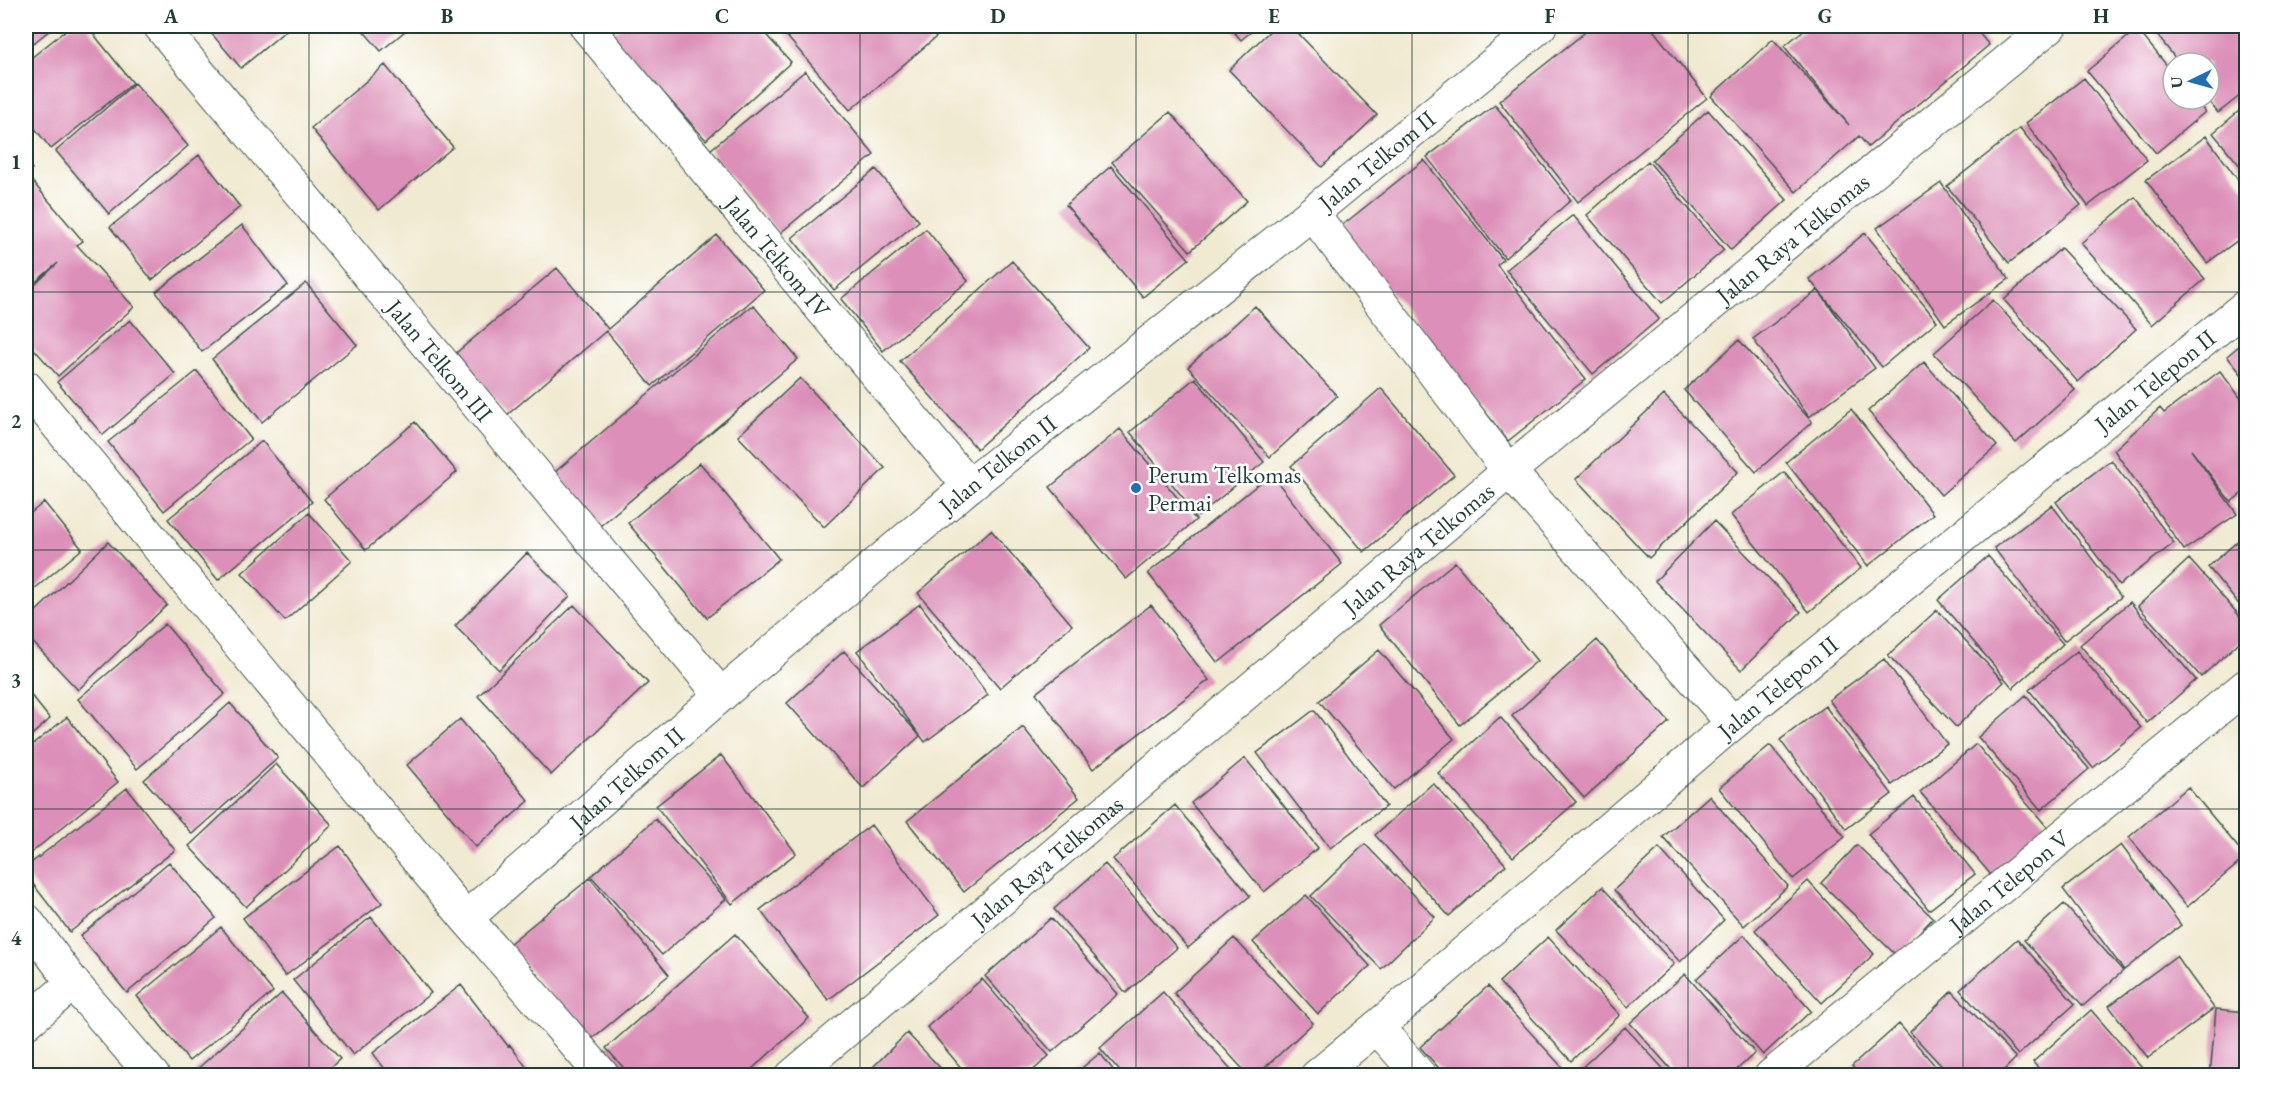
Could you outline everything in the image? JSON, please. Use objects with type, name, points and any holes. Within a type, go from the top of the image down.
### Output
[{"type":"street","name":"Jalan Telkom III","points":[[160,26],[721,695]]},
{"type":"street","name":"Jalan Telkom IV","points":[[586,26],[969,486]]},
{"type":"street","name":"Jalan Telkom II","points":[[466,918],[721,695],[969,486],[1312,213],[1540,26]]},
{"type":"street","name":"Jalan Raya Telkomas","points":[[792,1076],[1509,471],[2050,26]]},
{"type":"street","points":[[1312,213],[1509,471],[1733,723]]},
{"type":"street","name":"Jalan Telepon II","points":[[1317,1076],[1733,723],[2247,306]]},
{"type":"street","points":[[26,387],[466,918],[603,1076]]},
{"type":"street","name":"Jalan Telepon V","points":[[1771,1076],[2247,686]]},
{"type":"street","points":[[26,920],[74,983],[153,1076]]},
{"type":"street","points":[[26,1023],[74,983]]},
{"type":"street","points":[[1377,1027],[1420,1076]]},
{"type":"building","points":[[26,26],[55,26],[26,49]]},
{"type":"building","points":[[71,26],[87,26],[133,83],[51,149],[26,117],[26,62]]},
{"type":"building","points":[[205,26],[291,26],[241,68]]},
{"type":"building","points":[[359,26],[411,26],[381,51]]},
{"type":"building","points":[[622,26],[758,26],[791,62],[706,140],[611,35]]},
{"type":"building","points":[[778,26],[949,26],[850,110]]},
{"type":"building","points":[[1229,26],[1258,26],[1241,40]]},
{"type":"building","points":[[1275,26],[1291,26],[1377,115],[1322,167],[1229,70]]},
{"type":"building","points":[[1593,26],[1650,26],[1707,98],[1578,202],[1499,101]]},
{"type":"building","points":[[1809,26],[1973,26],[1989,45],[1868,147],[1859,136],[1796,192],[1711,96],[1773,39],[1849,125],[1784,46]]},
{"type":"building","points":[[2150,26],[2246,26],[2246,91],[2221,111],[2221,51],[2170,51]]},
{"type":"building","points":[[2137,29],[2161,58],[2161,111],[2205,112],[2156,153],[2087,71]]},
{"type":"building","points":[[385,65],[453,147],[379,210],[311,128]]},
{"type":"building","points":[[805,71],[874,155],[779,234],[710,150]]},
{"type":"building","points":[[2084,78],[2147,160],[2088,206],[2026,123]]},
{"type":"building","points":[[135,83],[188,146],[109,214],[56,151]]},
{"type":"building","points":[[1495,105],[1571,200],[1505,258],[1427,157]]},
{"type":"building","points":[[2246,105],[2246,173],[2213,133]]},
{"type":"building","points":[[1708,110],[1787,200],[1731,250],[1652,160]]},
{"type":"building","points":[[1170,112],[1247,201],[1190,251],[1112,162]]},
{"type":"building","points":[[2020,128],[2081,205],[2009,263],[1947,186]]},
{"type":"building","points":[[2206,136],[2246,191],[2246,234],[2207,263],[2146,180]]},
{"type":"building","points":[[199,155],[240,207],[152,280],[110,227]]},
{"type":"building","points":[[1424,160],[1503,260],[1497,265],[1586,379],[1508,441],[1340,227]]},
{"type":"building","points":[[26,161],[32,169],[26,174]]},
{"type":"building","points":[[1648,161],[1724,250],[1662,303],[1587,215]]},
{"type":"building","points":[[1111,166],[1189,259],[1143,297],[1066,205]]},
{"type":"building","points":[[876,169],[919,221],[834,290],[792,238]]},
{"type":"building","points":[[26,174],[83,241],[77,245],[134,307],[58,376],[26,340],[26,293],[58,263],[26,290]]},
{"type":"building","points":[[1941,183],[2009,279],[1945,325],[1877,228]]},
{"type":"building","points":[[2135,197],[2205,279],[2152,325],[2081,243]]},
{"type":"building","points":[[1573,215],[1659,319],[1593,374],[1506,270]]},
{"type":"building","points":[[242,225],[288,285],[202,352],[156,292]]},
{"type":"building","points":[[926,229],[968,281],[883,351],[841,299]]},
{"type":"building","points":[[1865,233],[1937,321],[1882,367],[1809,279]]},
{"type":"building","points":[[717,235],[764,290],[652,386],[606,331],[507,415],[456,353],[557,268],[608,329]]},
{"type":"building","points":[[2061,248],[2136,329],[2078,382],[2004,300]]},
{"type":"building","points":[[1012,261],[1089,348],[977,449],[900,361]]},
{"type":"building","points":[[306,283],[357,345],[262,422],[212,359]]},
{"type":"building","points":[[1818,290],[1875,368],[1809,417],[1753,339]]},
{"type":"building","points":[[1993,300],[2075,390],[2016,443],[1934,353]]},
{"type":"building","points":[[753,305],[798,359],[600,526],[555,472]]},
{"type":"building","points":[[1255,306],[1337,396],[1270,457],[1188,367]]},
{"type":"building","points":[[130,320],[175,374],[103,435],[57,382]]},
{"type":"building","points":[[1739,340],[1812,422],[1756,472],[1684,390]]},
{"type":"building","points":[[2246,340],[2246,380],[2227,356]]},
{"type":"building","points":[[1924,362],[1997,446],[1941,495],[1868,411]]},
{"type":"building","points":[[197,371],[251,439],[164,511],[108,442]]},
{"type":"building","points":[[2220,371],[2246,405],[2246,490],[2231,502],[2191,450],[2237,514],[2184,550],[2114,450],[2160,408],[2164,413]]},
{"type":"building","points":[[800,378],[885,468],[824,527],[738,436]]},
{"type":"building","points":[[1195,378],[1264,462],[1198,516],[1130,432]]},
{"type":"building","points":[[1381,388],[1454,475],[1364,552],[1291,466]]},
{"type":"building","points":[[1664,395],[1738,472],[1649,558],[1576,479]]},
{"type":"building","points":[[1851,409],[1933,514],[1868,566],[1786,462]]},
{"type":"building","points":[[415,422],[457,472],[366,550],[324,499]]},
{"type":"building","points":[[1120,429],[1196,520],[1126,579],[1050,487]]},
{"type":"building","points":[[262,441],[312,502],[218,580],[168,519]]},
{"type":"building","points":[[2111,460],[2174,543],[2119,585],[2056,502]]},
{"type":"building","points":[[700,463],[779,559],[707,618],[628,523]]},
{"type":"building","points":[[1784,472],[1861,568],[1809,612],[1731,515]]},
{"type":"building","points":[[1271,474],[1342,564],[1218,663],[1148,573]]},
{"type":"building","points":[[44,502],[82,549],[26,596],[26,517]]},
{"type":"building","points":[[2052,505],[2121,597],[2064,641],[1994,548]]},
{"type":"building","points":[[309,513],[352,561],[285,621],[242,573]]},
{"type":"building","points":[[1714,521],[1801,612],[1741,670],[1655,581]]},
{"type":"building","points":[[991,530],[1072,625],[1000,688],[918,593]]},
{"type":"building","points":[[2246,534],[2246,613],[2208,567]]},
{"type":"building","points":[[108,542],[167,605],[78,690],[26,635],[26,621]]},
{"type":"building","points":[[527,553],[570,596],[499,670],[455,626]]},
{"type":"building","points":[[1988,556],[2063,644],[2013,688],[1938,600]]},
{"type":"building","points":[[2189,559],[2246,623],[2246,636],[2201,677],[2138,606]]},
{"type":"building","points":[[1455,562],[1537,661],[1460,725],[1379,625]]},
{"type":"building","points":[[2130,602],[2196,680],[2147,723],[2080,645]]},
{"type":"building","points":[[920,604],[988,695],[925,742],[857,651]]},
{"type":"building","points":[[574,605],[648,683],[551,775],[478,696]]},
{"type":"building","points":[[1151,605],[1209,680],[1093,769],[1036,693]]},
{"type":"building","points":[[1937,610],[2004,682],[1956,727],[1888,655]]},
{"type":"building","points":[[165,624],[225,694],[137,769],[78,699]]},
{"type":"building","points":[[1597,640],[1669,722],[1584,798],[1512,716]]},
{"type":"building","points":[[1379,650],[1454,739],[1394,789],[1319,701]]},
{"type":"building","points":[[844,651],[920,736],[863,788],[787,703]]},
{"type":"building","points":[[2077,651],[2141,728],[2093,768],[2029,690]]},
{"type":"building","points":[[1884,659],[1947,744],[1892,785],[1829,700]]},
{"type":"building","points":[[26,689],[50,719],[26,740]]},
{"type":"building","points":[[2026,695],[2089,769],[2041,810],[1978,737]]},
{"type":"building","points":[[230,703],[278,758],[192,834],[144,780]]},
{"type":"building","points":[[1825,706],[1892,794],[1846,829],[1780,740]]},
{"type":"building","points":[[1314,710],[1386,806],[1330,848],[1257,753]]},
{"type":"building","points":[[67,717],[118,782],[26,857],[26,750]]},
{"type":"building","points":[[1500,717],[1576,802],[1513,857],[1438,773]]},
{"type":"building","points":[[460,719],[529,801],[476,847],[407,765]]},
{"type":"building","points":[[1023,727],[1079,798],[964,892],[907,821]]},
{"type":"building","points":[[1976,744],[2048,828],[1992,876],[1920,792]]},
{"type":"building","points":[[1770,745],[1845,837],[1793,879],[1719,788]]},
{"type":"building","points":[[721,755],[796,853],[732,904],[656,806]]},
{"type":"building","points":[[1245,758],[1318,848],[1264,892],[1191,803]]},
{"type":"building","points":[[276,764],[332,825],[246,907],[189,846]]},
{"type":"building","points":[[1433,783],[1506,865],[1449,916],[1375,835]]},
{"type":"building","points":[[2188,787],[2246,857],[2187,907],[2129,837]]},
{"type":"building","points":[[127,788],[175,850],[70,932],[26,875],[26,867]]},
{"type":"building","points":[[1709,796],[1788,886],[1744,926],[1663,837]]},
{"type":"building","points":[[1914,797],[1975,874],[1929,910],[1868,834]]},
{"type":"building","points":[[1175,805],[1250,896],[1188,948],[1113,859]]},
{"type":"building","points":[[655,819],[726,899],[662,955],[591,876]]},
{"type":"building","points":[[871,825],[939,915],[828,1000],[760,910]]},
{"type":"building","points":[[1365,844],[1435,917],[1381,969],[1311,896]]},
{"type":"building","points":[[1857,845],[1933,918],[1897,956],[1821,883]]},
{"type":"building","points":[[2121,845],[2181,925],[2124,970],[2063,889]]},
{"type":"building","points":[[340,846],[382,903],[285,976],[243,918]]},
{"type":"building","points":[[1659,848],[1724,920],[1680,962],[1614,890]]},
{"type":"building","points":[[169,862],[216,918],[127,993],[80,936]]},
{"type":"building","points":[[1105,864],[1177,948],[1126,993],[1054,909]]},
{"type":"building","points":[[590,878],[669,975],[588,1042],[509,944]]},
{"type":"building","points":[[1808,881],[1874,954],[1822,1003],[1755,930]]},
{"type":"building","points":[[1602,887],[1674,964],[1628,1007],[1556,930]]},
{"type":"building","points":[[1306,895],[1370,966],[1318,1014],[1253,942]]},
{"type":"building","points":[[2064,904],[2123,971],[2083,1006],[2024,940]]},
{"type":"building","points":[[371,917],[431,993],[353,1055],[293,980]]},
{"type":"building","points":[[1051,918],[1118,994],[1052,1052],[985,976]]},
{"type":"building","points":[[221,927],[273,992],[189,1061],[137,996]]},
{"type":"building","points":[[735,934],[809,1018],[744,1076],[631,1076],[606,1048]]},
{"type":"building","points":[[1744,935],[1811,1011],[1763,1055],[1696,979]]},
{"type":"building","points":[[1548,937],[1620,1015],[1571,1061],[1499,982]]},
{"type":"building","points":[[1234,938],[1313,1023],[1256,1076],[1249,1076],[1174,993]]},
{"type":"building","points":[[2017,939],[2075,1004],[2018,1055],[1960,990]]},
{"type":"building","points":[[2176,956],[2214,1008],[2148,1058],[2109,1006]]},
{"type":"building","points":[[1685,974],[1755,1053],[1730,1076],[1677,1076],[1630,1023]]},
{"type":"building","points":[[982,979],[1049,1056],[1027,1076],[968,1076],[927,1027]]},
{"type":"building","points":[[461,985],[533,1076],[390,1076],[373,1053]]},
{"type":"building","points":[[1488,986],[1562,1067],[1552,1076],[1446,1076],[1420,1047]]},
{"type":"building","points":[[1952,991],[2016,1058],[1998,1076],[1951,1076],[1910,1032]]},
{"type":"building","points":[[1163,992],[1237,1076],[1124,1076],[1100,1048]]},
{"type":"building","points":[[282,993],[340,1059],[321,1076],[199,1076],[195,1071]]},
{"type":"building","points":[[2216,1009],[2246,1012],[2246,1076],[2210,1076]]},
{"type":"building","points":[[2091,1010],[2149,1076],[2045,1076],[2033,1062]]},
{"type":"building","points":[[1899,1024],[1944,1076],[1860,1076],[1852,1066]]},
{"type":"building","points":[[1625,1027],[1670,1076],[1580,1076],[1577,1072]]},
{"type":"building","points":[[907,1033],[948,1076],[864,1076]]},
{"type":"building","points":[[1100,1053],[1118,1076],[1072,1076]]},
{"type":"place","name":"Perum Telkomas Permai","points":[[1136,488]]}]
